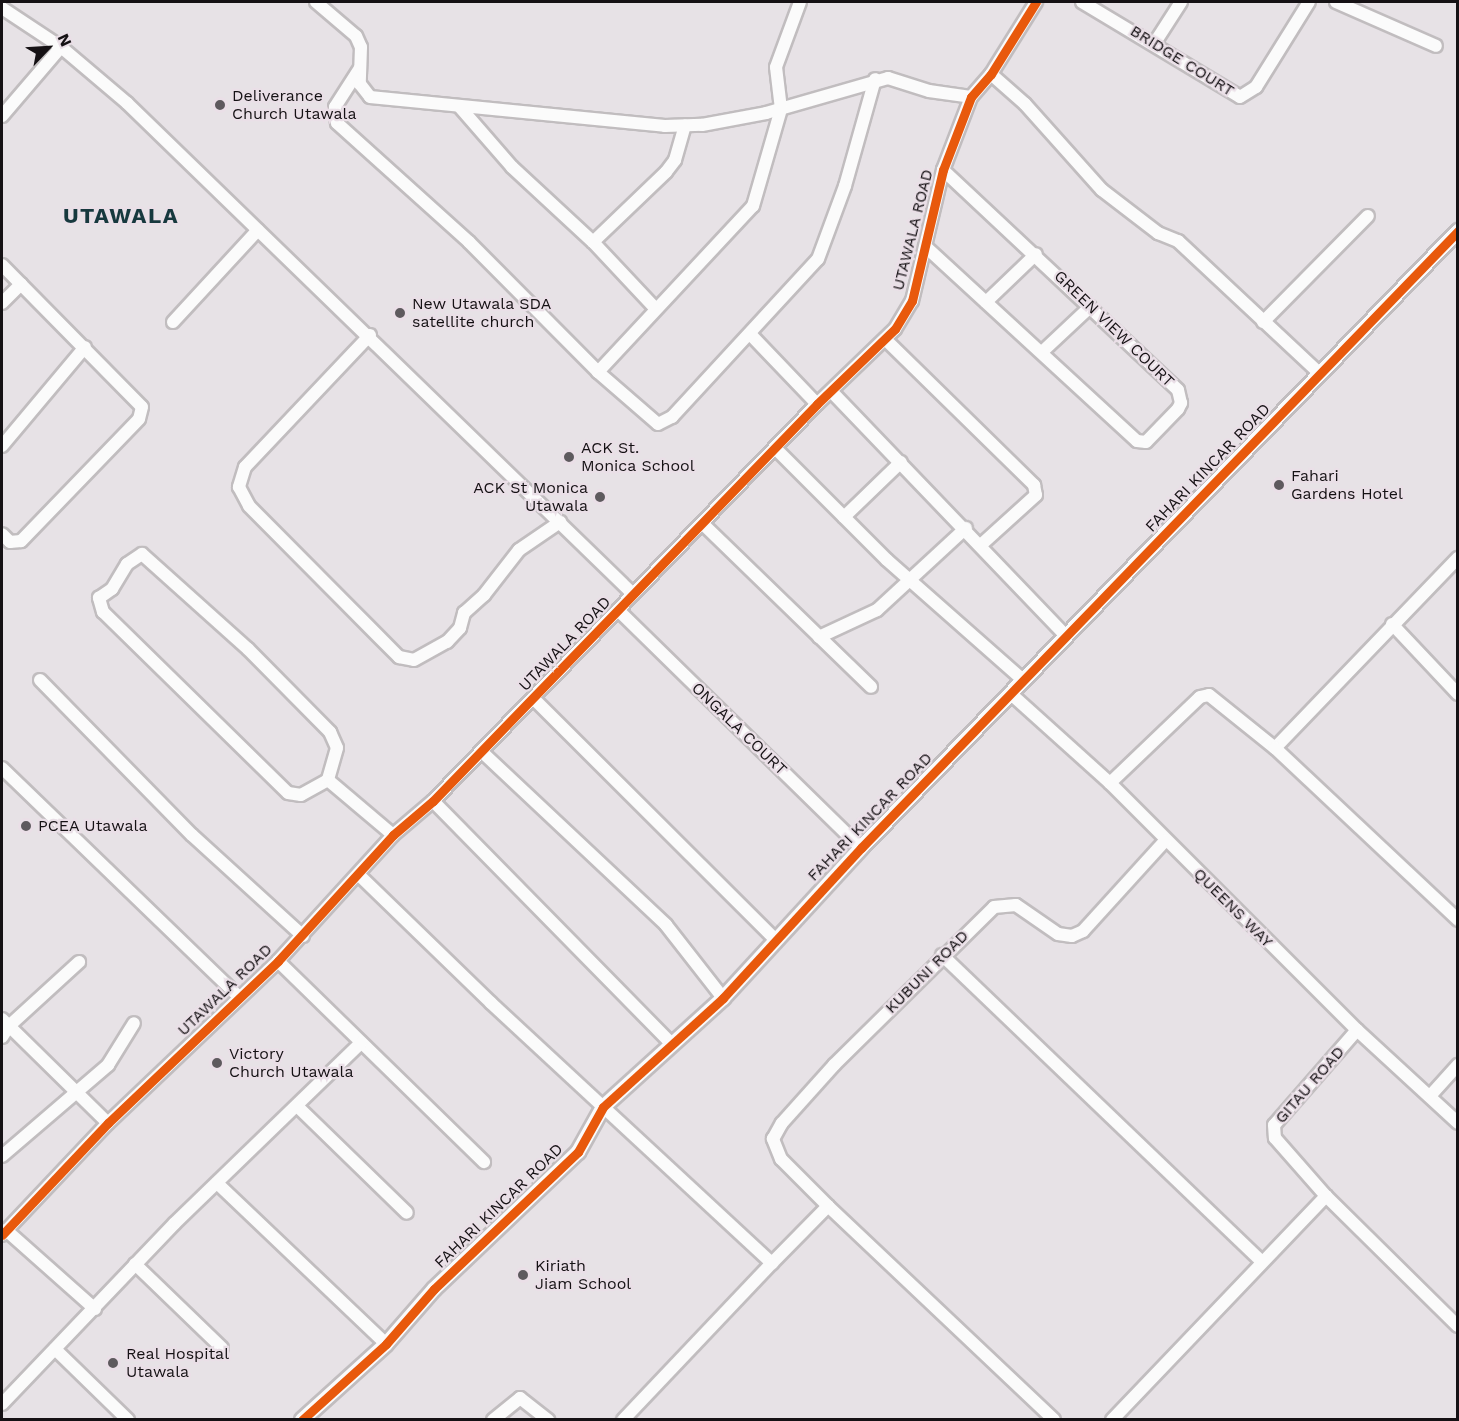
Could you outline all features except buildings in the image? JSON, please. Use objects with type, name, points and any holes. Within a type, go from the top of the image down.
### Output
[{"type":"street","points":[[316,2],[356,36],[361,47],[360,84],[370,97],[685,125],[781,109],[875,79],[888,78],[928,91],[971,97]]},
{"type":"street","points":[[598,372],[655,308],[753,206],[781,109],[776,67],[800,2]]},
{"type":"street","name":"UTAWALA ROAD","points":[[4,1232],[108,1123],[303,936],[393,835],[433,801],[905,316],[927,248],[943,170],[971,97],[991,74],[1034,2]]},
{"type":"street","name":"BRIDGE COURT","points":[[1082,2],[1240,97],[1247,95],[1309,2]]},
{"type":"street","points":[[1154,45],[1181,2]]},
{"type":"street","points":[[1336,2],[1436,46]]},
{"type":"street","points":[[2,8],[61,46],[127,103],[370,335],[633,594]]},
{"type":"street","points":[[2,116],[61,46]]},
{"type":"street","points":[[360,68],[334,106],[338,123],[469,242],[650,421],[665,424],[751,335],[818,259],[845,186],[875,79]]},
{"type":"street","points":[[991,74],[1024,104],[1102,190],[1158,233],[1178,241],[1320,374]]},
{"type":"street","points":[[459,106],[512,167],[593,242],[655,308]]},
{"type":"street","points":[[593,242],[666,172],[675,160],[685,125]]},
{"type":"street","name":"GREEN VIEW COURT","points":[[927,248],[1137,441],[1146,442],[1178,409],[1181,396],[1036,254],[943,170]]},
{"type":"street","points":[[1263,322],[1368,216]]},
{"type":"street","points":[[172,322],[258,230]]},
{"type":"street","name":"FAHARI KINCAR ROAD","points":[[302,1419],[386,1344],[434,1289],[578,1152],[603,1107],[723,998],[861,848],[1458,231]]},
{"type":"street","points":[[986,302],[1036,254]]},
{"type":"street","points":[[2,265],[139,400],[142,414],[21,541],[10,542],[2,534]]},
{"type":"street","points":[[2,303],[21,284]]},
{"type":"street","points":[[1042,352],[1090,307]]},
{"type":"street","points":[[370,335],[245,466],[238,487],[249,506],[399,657],[414,660],[447,642],[460,628],[464,613],[484,595],[519,550],[560,522]]},
{"type":"street","points":[[751,335],[817,404]]},
{"type":"street","points":[[885,339],[1034,485],[1036,495],[982,544]]},
{"type":"street","points":[[2,446],[85,347]]},
{"type":"street","points":[[831,391],[982,544],[1066,636]]},
{"type":"street","points":[[775,448],[910,580],[1023,680]]},
{"type":"street","points":[[843,517],[901,462]]},
{"type":"street","points":[[703,524],[872,687]]},
{"type":"street","points":[[819,637],[877,610],[966,528]]},
{"type":"street","points":[[142,554],[149,555],[330,732],[336,748],[328,780],[301,795],[288,793],[103,612],[99,598],[112,589],[127,564],[142,554]]},
{"type":"street","points":[[1275,748],[1458,558]]},
{"type":"street","name":"ONGALA COURT","points":[[618,610],[861,848]]},
{"type":"street","points":[[1392,624],[1458,694]]},
{"type":"street","points":[[40,680],[192,835],[303,936]]},
{"type":"street","name":"QUEENS WAY","points":[[1010,693],[1110,783],[1165,841],[1357,1030],[1458,1123]]},
{"type":"street","points":[[1110,783],[1200,697],[1209,695],[1219,700],[1275,748],[1458,920]]},
{"type":"street","points":[[533,698],[775,939]]},
{"type":"street","points":[[482,751],[666,925],[723,998]]},
{"type":"street","points":[[2,768],[239,997]]},
{"type":"street","points":[[328,780],[393,835]]},
{"type":"street","points":[[433,801],[672,1044]]},
{"type":"street","name":"KUBUNI ROAD","points":[[828,1206],[782,1159],[773,1139],[782,1123],[942,955],[994,907],[1003,903],[1016,905],[1058,934],[1072,936],[1083,931],[1165,841]]},
{"type":"street","points":[[359,874],[603,1107],[772,1263]]},
{"type":"street","points":[[942,955],[1262,1262]]},
{"type":"street","points":[[278,961],[484,1162]]},
{"type":"street","points":[[2,1037],[5,1022],[79,962]]},
{"type":"street","points":[[5,1022],[73,1092],[108,1123]]},
{"type":"street","points":[[2,1156],[73,1092],[108,1065],[134,1023]]},
{"type":"street","name":"GITAU ROAD","points":[[1357,1030],[1274,1125],[1275,1138],[1326,1196],[1458,1326]]},
{"type":"street","points":[[2,1404],[95,1309],[135,1264],[361,1043]]},
{"type":"street","points":[[1430,1096],[1458,1065]]},
{"type":"street","points":[[297,1106],[407,1213]]},
{"type":"street","points":[[217,1183],[386,1344]]},
{"type":"street","points":[[1112,1419],[1326,1196]]},
{"type":"street","points":[[623,1419],[828,1206],[1054,1419]]},
{"type":"street","points":[[4,1232],[95,1309]]},
{"type":"street","points":[[135,1264],[222,1348]]},
{"type":"street","points":[[55,1348],[128,1419]]},
{"type":"street","points":[[493,1419],[520,1398],[548,1419]]},
{"type":"cycle path","points":[[2,1235],[108,1123],[278,961],[393,835],[433,801],[817,404],[895,329],[912,301],[943,170],[971,97],[991,74],[1036,2]]},
{"type":"cycle path","points":[[302,1420],[386,1344],[434,1289],[578,1152],[603,1107],[723,998],[861,848],[1458,231]]},
{"type":"place","name":"Deliverance Church Utawala","points":[[220,105]]},
{"type":"place","name":"New Utawala SDA satellite church","points":[[400,313]]},
{"type":"place","name":"ACK St. Monica School","points":[[569,457]]},
{"type":"place","name":"Fahari Gardens Hotel","points":[[1279,485]]},
{"type":"place","name":"ACK St Monica Utawala","points":[[600,497]]},
{"type":"place","name":"PCEA Utawala","points":[[26,826]]},
{"type":"place","name":"Victory Church Utawala","points":[[217,1063]]},
{"type":"place","name":"Kiriath Jiam School","points":[[523,1275]]},
{"type":"place","name":"Real Hospital Utawala","points":[[113,1363]]},
{"type":"district","name":"UTAWALA","points":[[121,216]]}]
